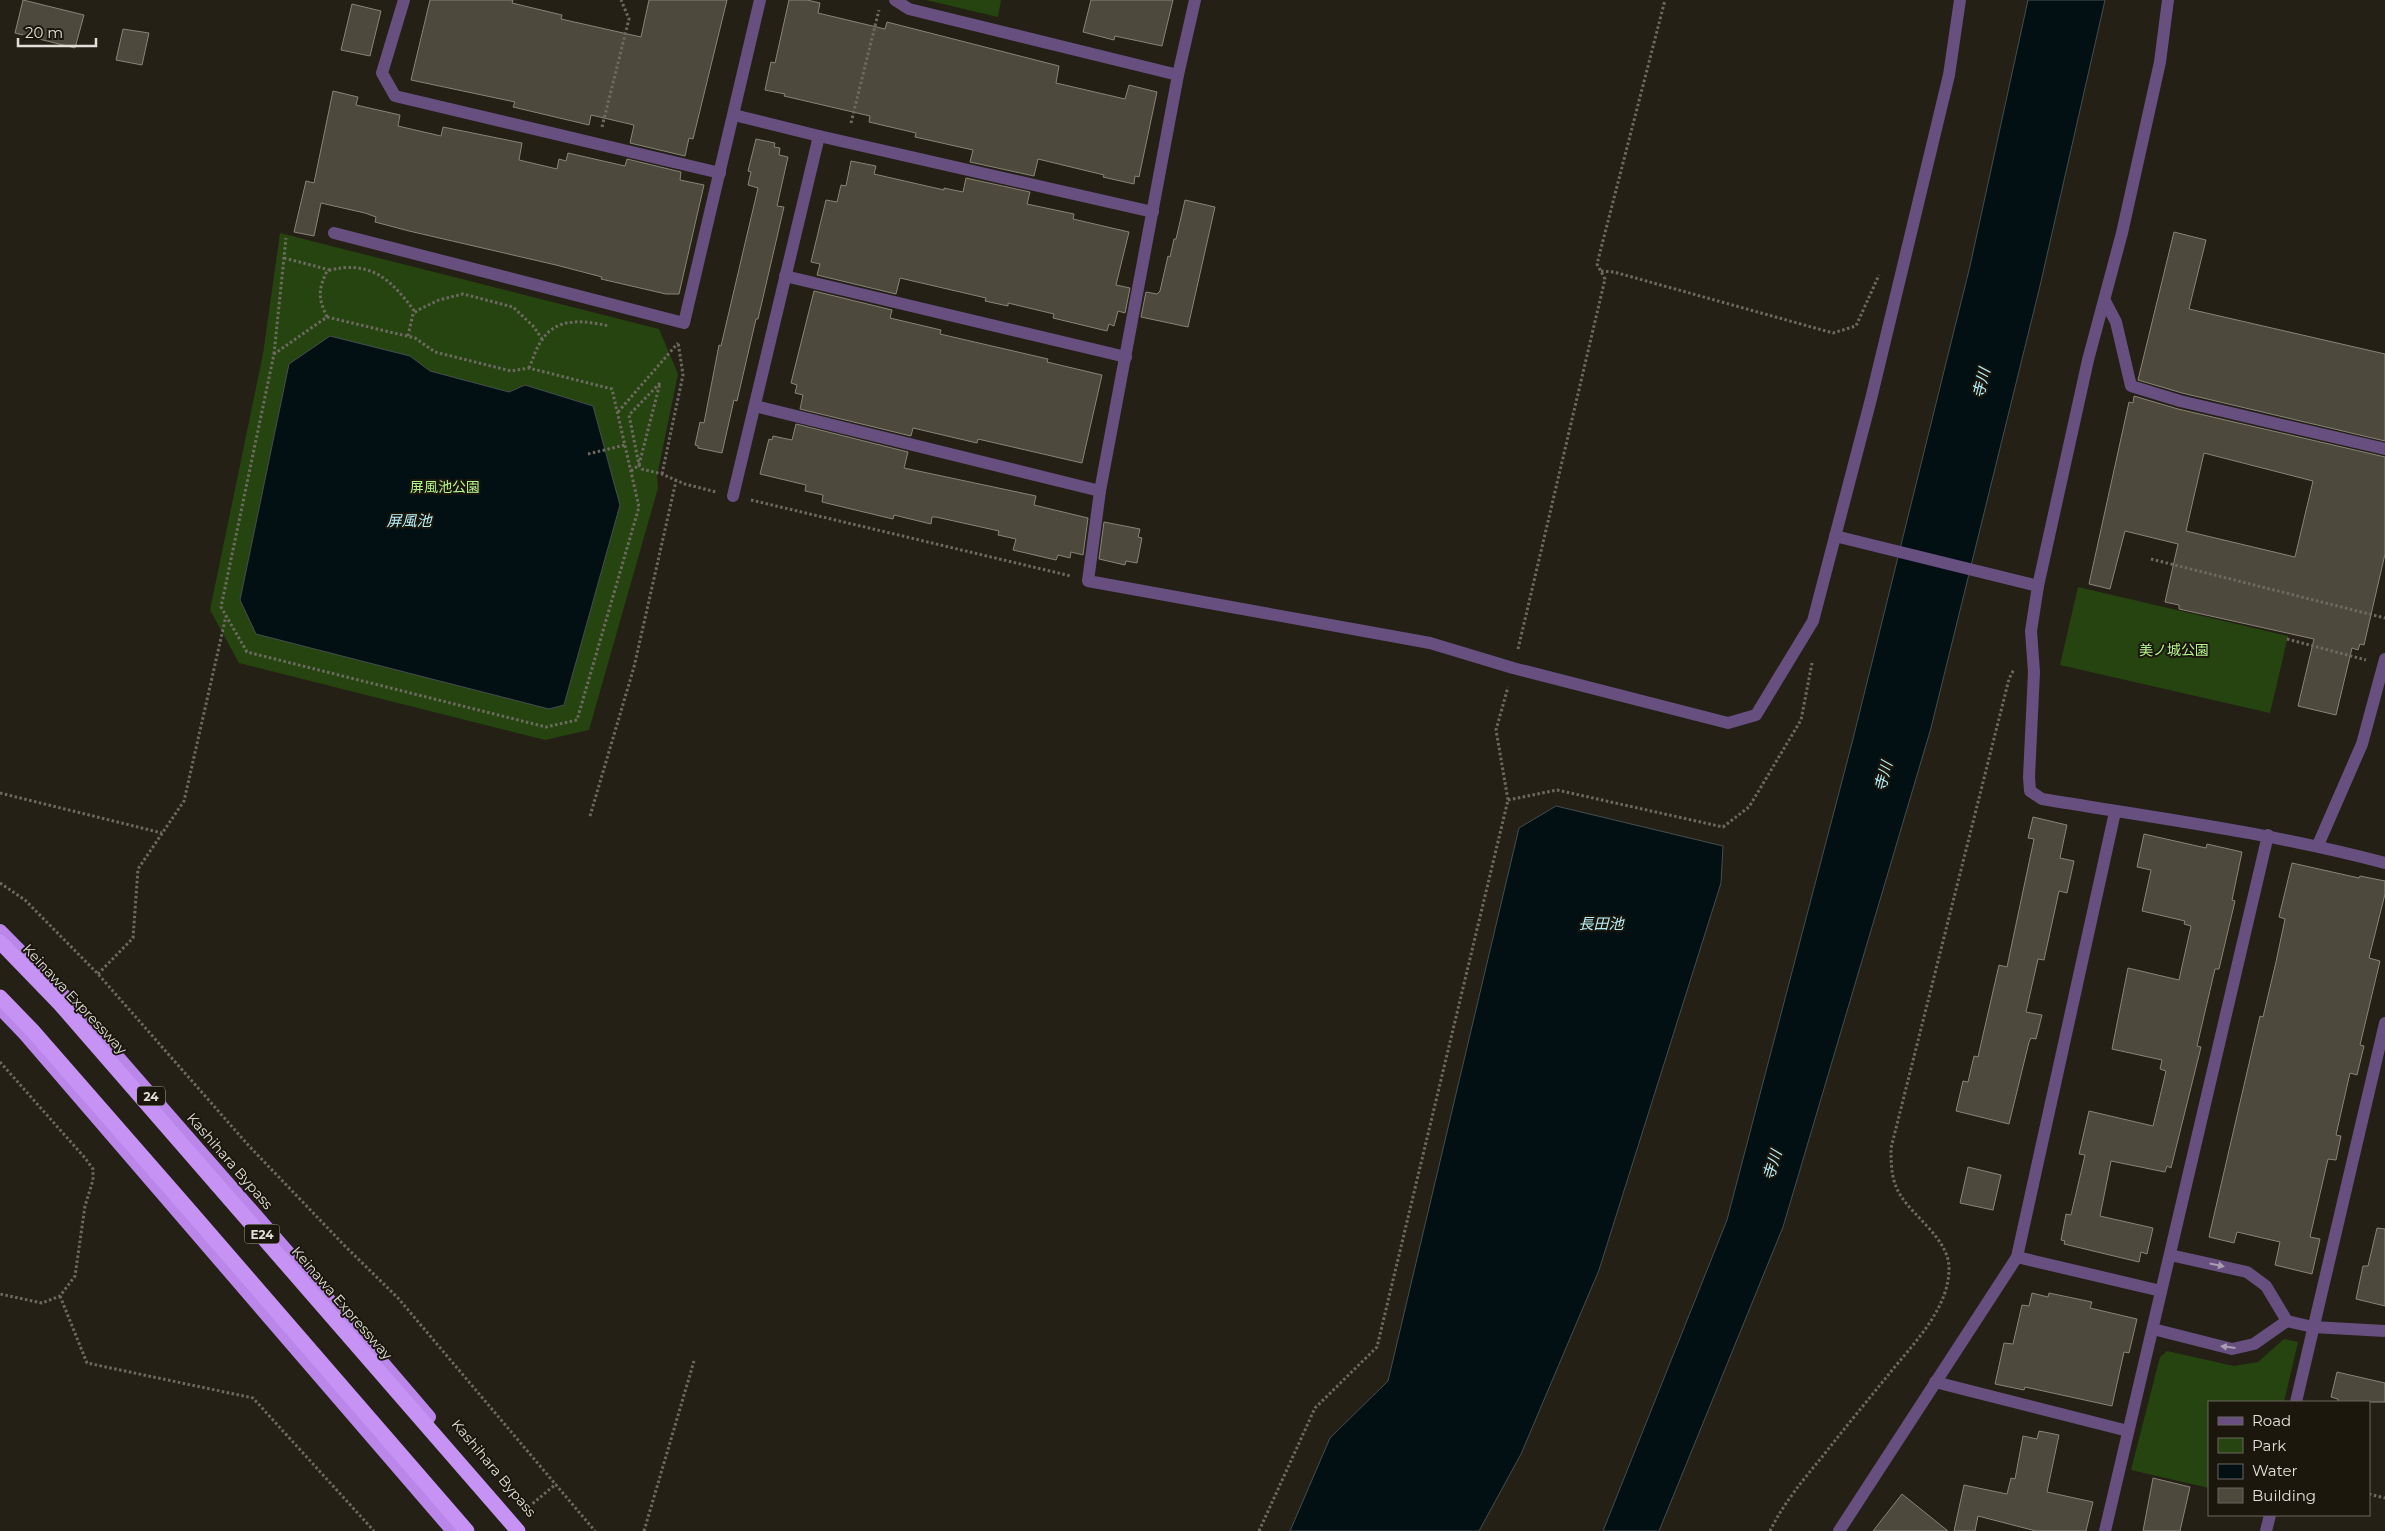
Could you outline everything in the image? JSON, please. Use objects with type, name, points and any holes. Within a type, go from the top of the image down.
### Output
[{"type":"highway","name":"Kashihara Bypass","points":[[0,932],[67,999],[298,1264],[526,1531]]},
{"type":"highway","name":"Keinawa Expressway","points":[[0,942],[60,1004],[99,1048],[518,1531]]},
{"type":"highway","name":"E24","points":[[0,997],[32,1030],[467,1531]]},
{"type":"highway","points":[[0,1008],[25,1034],[453,1531]]},
{"type":"street","points":[[404,0],[382,74],[395,96],[599,142],[720,173]]},
{"type":"street","points":[[334,233],[684,323],[760,0]]},
{"type":"street","points":[[1195,0],[1178,75],[1100,492],[1088,580],[1430,643],[1513,668],[1728,724],[1756,716],[1813,621],[1871,399],[1948,75],[1960,0]]},
{"type":"street","points":[[2168,0],[2160,62],[2122,234],[2088,360],[2038,586],[2031,631],[2034,672],[2030,792],[2042,799],[2268,835],[2318,845],[2385,863]]},
{"type":"street","points":[[890,3],[1178,75]]},
{"type":"street","points":[[734,115],[1153,212]]},
{"type":"street","points":[[732,496],[819,136]]},
{"type":"street","points":[[786,276],[1126,357]]},
{"type":"street","points":[[2105,302],[2116,322],[2131,386],[2180,401],[2385,449]]},
{"type":"street","points":[[755,406],[1100,492]]},
{"type":"street","points":[[1834,536],[2038,586]]},
{"type":"street","points":[[2318,845],[2362,744],[2384,662]]},
{"type":"street","points":[[1839,1531],[2018,1257],[2116,812]]},
{"type":"street","points":[[2104,1531],[2268,835]]},
{"type":"street","points":[[2296,1401],[2385,1024]]},
{"type":"street","points":[[2170,1255],[2248,1272],[2266,1286],[2287,1321],[2313,1328],[2385,1331]]},
{"type":"street","points":[[2018,1257],[2161,1291]]},
{"type":"street","points":[[2153,1329],[2232,1349],[2254,1344],[2287,1321]]},
{"type":"street","points":[[1935,1382],[2128,1431]]},
{"type":"street","points":[[2266,1531],[2270,1516]]},
{"type":"path","points":[[599,142],[628,19],[621,0]]},
{"type":"path","points":[[1259,1531],[1315,1408],[1377,1347],[1508,800],[1496,730],[1513,668],[1605,279],[1598,264],[1600,255],[1665,0]]},
{"type":"path","points":[[846,142],[878,11],[890,3]]},
{"type":"path","points":[[274,354],[327,317],[415,338],[436,352],[511,371],[529,368],[612,389],[639,507],[577,720],[546,727],[247,652],[221,607],[274,354],[286,238]]},
{"type":"path","points":[[284,258],[331,270],[359,268],[383,275],[416,312]]},
{"type":"path","points":[[327,317],[321,304],[320,287],[327,271],[331,270]]},
{"type":"path","points":[[1601,271],[1614,272],[1833,333],[1856,326],[1880,274]]},
{"type":"path","points":[[408,336],[416,312],[439,300],[463,294],[487,298],[513,307],[534,327],[542,339]]},
{"type":"path","points":[[529,368],[542,339],[558,326],[578,320],[617,328]]},
{"type":"path","points":[[662,474],[683,375],[679,342],[670,340]]},
{"type":"path","points":[[618,412],[667,356]]},
{"type":"path","points":[[631,471],[639,466],[660,383],[629,415],[639,466],[642,469],[662,474],[676,481],[732,496],[1088,580]]},
{"type":"path","points":[[588,454],[625,446]]},
{"type":"path","points":[[590,816],[634,667],[676,481]]},
{"type":"path","points":[[2151,559],[2385,618]]},
{"type":"path","points":[[98,974],[133,938],[138,869],[184,801],[226,615]]},
{"type":"path","points":[[2287,639],[2384,662]]},
{"type":"path","points":[[1508,800],[1557,790],[1723,827],[1749,807],[1801,720],[1813,657]]},
{"type":"path","points":[[1770,1531],[1776,1517],[1807,1476],[1928,1326],[1947,1288],[1949,1265],[1944,1249],[1928,1226],[1900,1195],[1892,1174],[1891,1148],[2010,679],[2017,663]]},
{"type":"path","points":[[0,793],[162,833]]},
{"type":"path","points":[[0,884],[25,900],[98,974],[248,1146],[344,1246],[398,1298],[595,1531]]},
{"type":"path","points":[[0,1062],[85,1158],[92,1169],[93,1180],[85,1206],[75,1276],[60,1296],[42,1303],[0,1294]]},
{"type":"path","points":[[60,1296],[86,1363],[253,1398],[374,1531]]},
{"type":"path","points":[[644,1531],[694,1361]]},
{"type":"path","points":[[2370,1494],[2385,1498]]},
{"type":"green space","points":[[926,0],[1001,0],[998,17]]},
{"type":"green space","name":"屏風池公園","points":[[280,233],[659,329],[678,374],[657,476],[658,488],[589,730],[545,740],[239,663],[210,610],[263,354]]},
{"type":"green space","name":"美ノ城公園","points":[[2078,587],[2288,636],[2270,713],[2060,665]]},
{"type":"green space","points":[[2284,1339],[2298,1342],[2284,1401],[2208,1401],[2208,1488],[2131,1470],[2160,1357],[2167,1351],[2234,1366],[2258,1362]]},
{"type":"water","name":"寺川","points":[[2028,0],[2105,0],[2040,286],[1931,728],[1783,1227],[1659,1531],[1603,1531],[1727,1220],[1853,739],[1970,266]]},
{"type":"water","name":"屏風池","points":[[330,336],[410,356],[430,371],[509,392],[525,385],[593,406],[620,505],[564,705],[549,709],[256,634],[240,600],[289,364]]},
{"type":"water","name":"長田池","points":[[1556,806],[1723,846],[1721,883],[1599,1270],[1521,1454],[1479,1531],[1290,1531],[1330,1438],[1388,1381],[1519,828]]},
{"type":"building","points":[[23,0],[84,15],[75,48],[15,33]]},
{"type":"building","points":[[430,0],[513,0],[512,3],[562,15],[561,19],[641,37],[649,0],[727,0],[693,139],[689,138],[685,156],[630,143],[634,125],[591,115],[589,125],[513,107],[515,102],[411,80]]},
{"type":"building","points":[[789,0],[807,0],[820,3],[818,13],[885,29],[887,22],[1059,66],[1056,83],[1125,99],[1129,85],[1157,92],[1139,177],[1135,176],[1134,184],[1038,159],[1034,176],[970,162],[973,150],[915,137],[916,133],[869,122],[870,116],[765,90],[771,62],[775,63]]},
{"type":"building","points":[[1091,0],[1173,0],[1162,46],[1115,36],[1114,40],[1083,32]]},
{"type":"building","points":[[352,4],[381,11],[370,56],[341,50]]},
{"type":"building","points":[[123,29],[149,33],[142,65],[116,60]]},
{"type":"building","points":[[333,91],[358,97],[356,105],[400,115],[398,126],[441,136],[443,127],[522,143],[519,160],[557,169],[559,159],[566,161],[568,153],[625,166],[627,159],[681,172],[680,180],[704,185],[679,294],[666,294],[601,279],[602,277],[556,265],[409,231],[375,222],[376,217],[365,213],[321,203],[314,236],[294,232],[306,181],[314,183]]},
{"type":"building","points":[[756,139],[775,143],[774,147],[780,148],[779,155],[788,157],[777,206],[784,207],[758,319],[756,319],[737,401],[734,400],[722,453],[698,448],[695,445],[700,422],[704,423],[719,345],[721,346],[758,188],[748,185],[751,172],[748,171]]},
{"type":"building","points":[[851,161],[876,166],[874,174],[944,190],[944,188],[963,192],[966,178],[1030,192],[1027,204],[1074,214],[1073,219],[1129,232],[1116,285],[1130,288],[1125,313],[1118,311],[1114,326],[1109,324],[1107,331],[1053,318],[1054,314],[1008,303],[1008,306],[985,301],[986,298],[900,278],[896,294],[817,275],[820,264],[811,262],[826,200],[837,202],[841,185],[846,186]]},
{"type":"building","points":[[1185,200],[1215,207],[1188,327],[1141,317],[1146,292],[1157,294],[1160,291],[1168,256],[1170,257],[1174,239],[1176,239]]},
{"type":"building","points":[[2174,232],[2206,240],[2189,309],[2385,354],[2385,441],[2182,393],[2138,380]]},
{"type":"building","points":[[814,291],[892,310],[890,318],[941,330],[940,334],[1048,359],[1047,362],[1102,375],[1082,463],[978,439],[977,443],[913,428],[911,436],[800,409],[803,395],[795,393],[797,385],[791,383]]},
{"type":"building","points":[[2134,396],[2178,409],[2385,457],[2385,554],[2364,645],[2360,644],[2358,650],[2352,648],[2336,715],[2298,706],[2314,639],[2179,609],[2179,605],[2165,602],[2178,544],[2125,531],[2110,589],[2089,584],[2129,402],[2133,403]],"holes":[[[2204,453],[2313,481],[2295,557],[2186,531]]]},
{"type":"building","points":[[796,424],[908,452],[904,468],[1036,496],[1034,505],[1088,518],[1083,555],[1071,552],[1070,558],[1058,555],[1056,560],[1013,550],[1016,539],[998,535],[999,531],[936,517],[932,517],[931,524],[894,515],[893,519],[822,502],[823,495],[805,491],[806,485],[760,474],[769,439],[772,440],[773,436],[792,440]]},
{"type":"building","points":[[1104,522],[1140,529],[1138,537],[1142,538],[1137,563],[1126,561],[1125,565],[1099,559]]},
{"type":"building","points":[[2033,817],[2067,825],[2060,858],[2074,861],[2067,893],[2059,891],[2044,960],[2038,959],[2026,1012],[2042,1015],[2036,1039],[2031,1038],[2029,1042],[2009,1124],[1956,1111],[1963,1081],[1968,1082],[1974,1056],[1978,1057],[1999,965],[2007,967],[2034,839],[2028,838]]},
{"type":"building","points":[[2144,834],[2206,848],[2207,844],[2242,852],[2232,900],[2235,901],[2219,969],[2215,969],[2197,1046],[2201,1047],[2171,1168],[2167,1166],[2165,1172],[2111,1161],[2100,1216],[2153,1228],[2147,1254],[2141,1252],[2139,1262],[2064,1244],[2065,1241],[2061,1240],[2066,1214],[2071,1215],[2085,1155],[2079,1154],[2089,1111],[2153,1126],[2166,1071],[2160,1069],[2162,1060],[2112,1049],[2128,968],[2179,980],[2191,926],[2184,924],[2185,921],[2142,911],[2151,870],[2137,867]]},
{"type":"building","points":[[2292,863],[2359,878],[2360,876],[2385,881],[2385,894],[2369,958],[2380,961],[2360,1045],[2364,1046],[2357,1075],[2350,1073],[2336,1135],[2341,1136],[2336,1160],[2328,1159],[2310,1237],[2320,1239],[2312,1274],[2275,1265],[2280,1242],[2237,1232],[2234,1243],[2209,1237],[2260,1016],[2263,1017],[2276,962],[2285,919],[2279,917]]},
{"type":"building","points":[[1968,1167],[2001,1175],[1993,1210],[1960,1203]]},
{"type":"building","points":[[2377,1228],[2385,1229],[2385,1306],[2356,1299],[2363,1266],[2368,1266]]},
{"type":"building","points":[[2032,1293],[2048,1297],[2049,1293],[2092,1302],[2090,1308],[2137,1319],[2129,1353],[2124,1352],[2112,1406],[2025,1387],[2024,1390],[1995,1384],[2004,1343],[2013,1344],[2022,1305],[2029,1306]]},
{"type":"building","points":[[2337,1372],[2385,1383],[2385,1402],[2338,1401],[2338,1399],[2331,1397]]},
{"type":"building","points":[[2039,1431],[2059,1435],[2047,1492],[2093,1502],[2086,1531],[2036,1531],[1978,1516],[1975,1531],[1954,1531],[1964,1485],[2007,1494],[2011,1478],[2015,1479],[2023,1436],[2037,1439]]},
{"type":"building","points":[[2153,1478],[2190,1487],[2180,1531],[2143,1531]]},
{"type":"building","points":[[1902,1494],[1948,1531],[1873,1531]]}]
